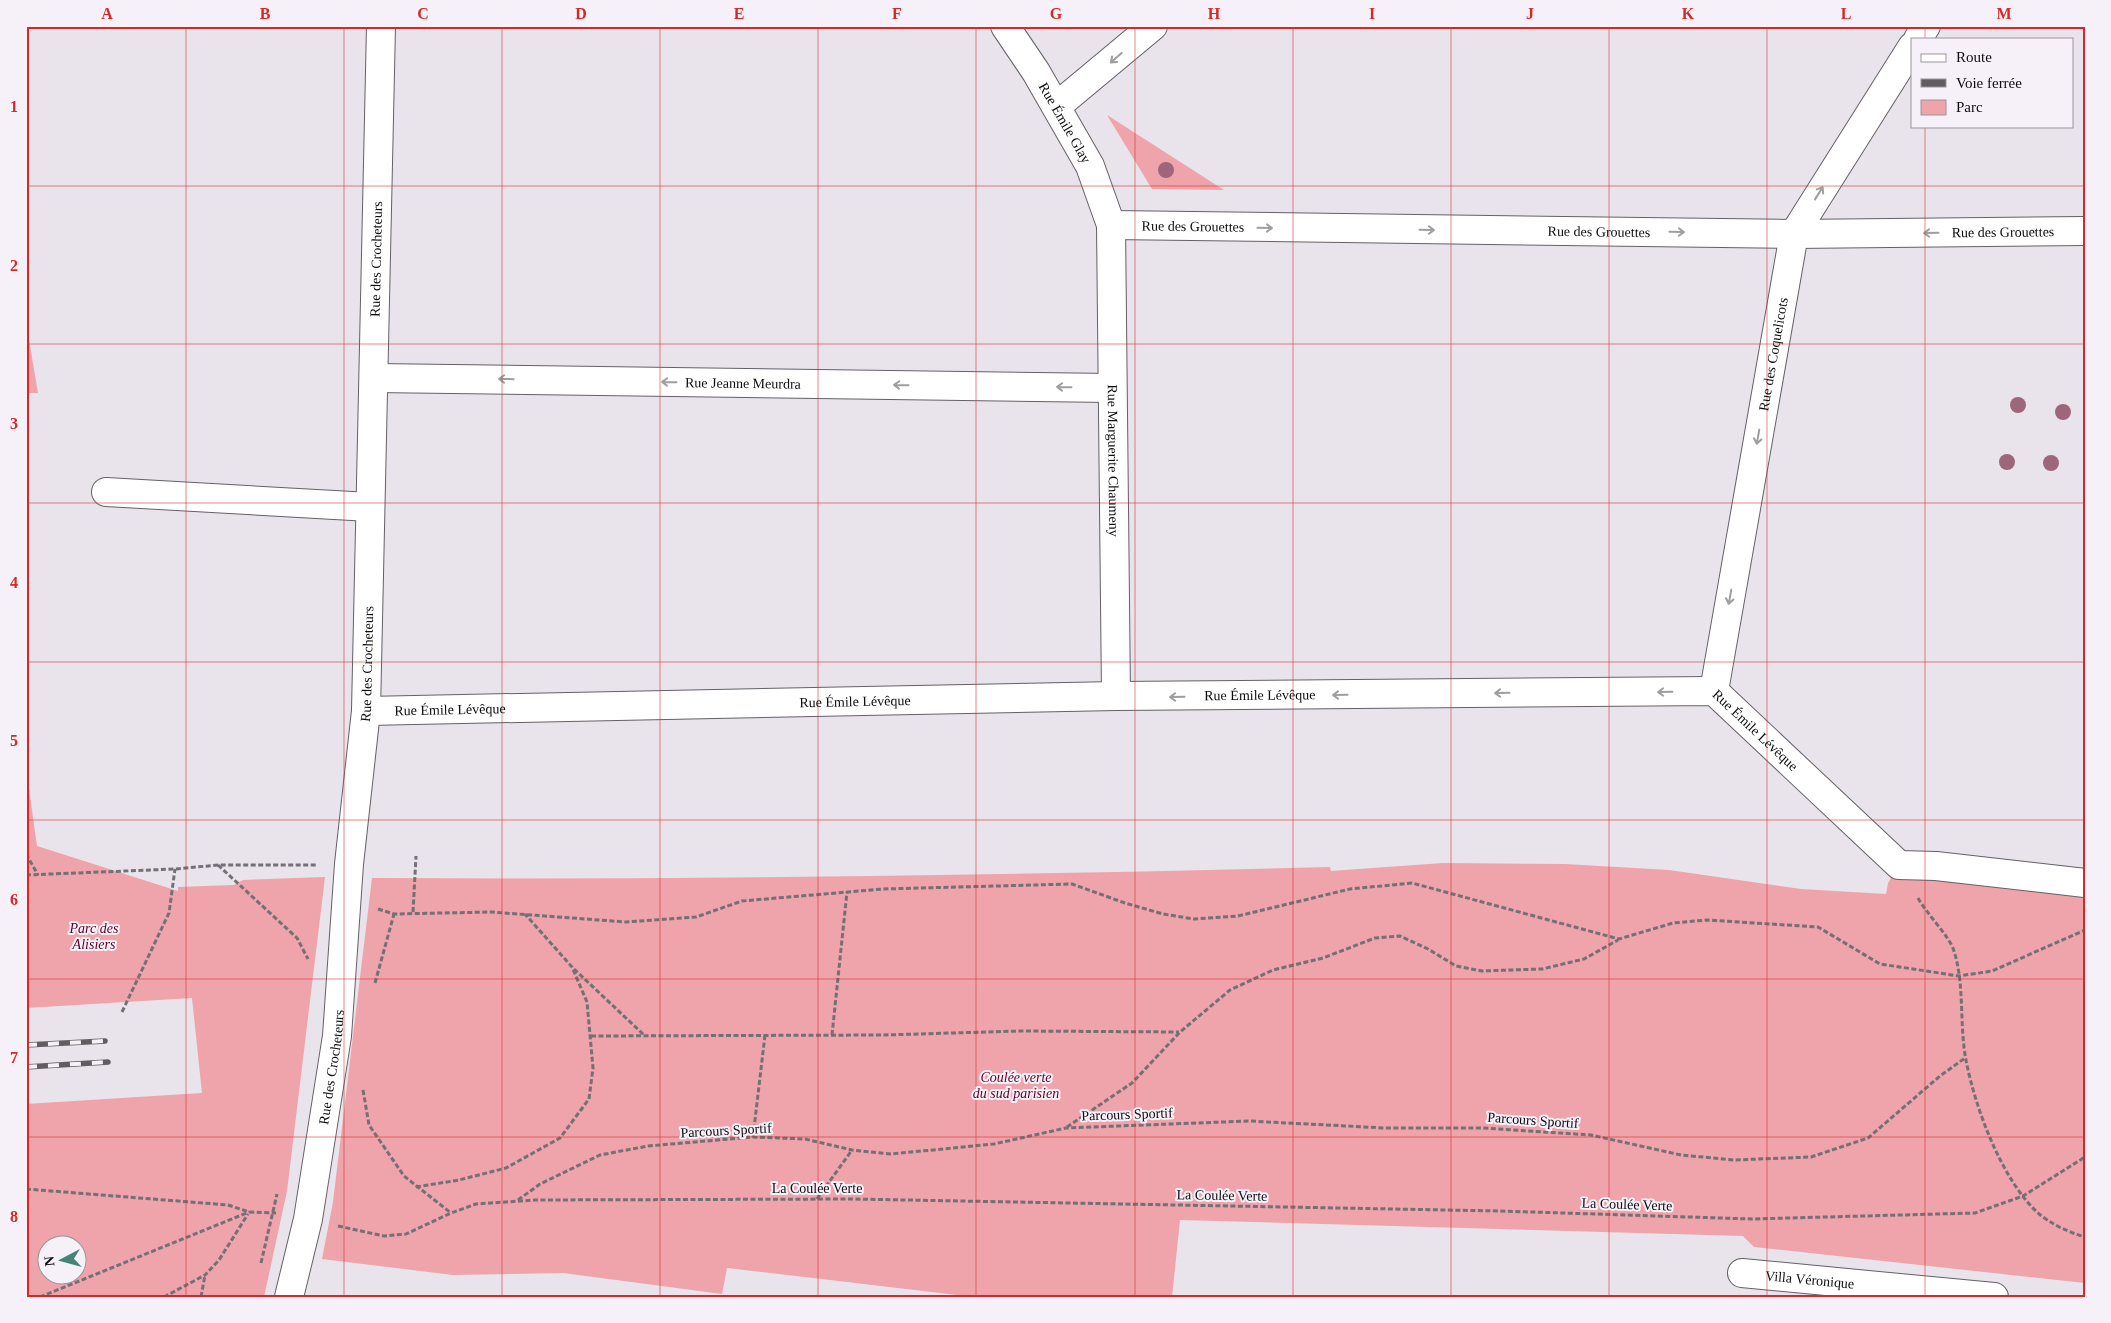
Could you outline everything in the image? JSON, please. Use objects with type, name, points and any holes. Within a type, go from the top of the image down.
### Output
[{"type":"street","name":"Rue des Crocheteurs","points":[[289,1297],[308,1219],[337,1036],[348,901],[349,864],[366,711],[381,26]]},
{"type":"street","name":"Rue Émile Glay","points":[[1005,26],[1057,106],[1090,166],[1111,225]]},
{"type":"street","points":[[1057,106],[1153,26]]},
{"type":"street","points":[[1919,38],[1926,26]]},
{"type":"street","name":"Rue des Coquelicots","points":[[1714,691],[1794,234],[1911,49]]},
{"type":"street","name":"Rue des Grouettes","points":[[1111,225],[1794,234],[2085,231]]},
{"type":"street","name":"Rue Marguerite Chaumeny","points":[[1111,225],[1116,696]]},
{"type":"street","name":"Rue Jeanne Meurdra","points":[[374,378],[1112,388]]},
{"type":"street","points":[[106,492],[370,507]]},
{"type":"street","name":"Rue Émile Lévêque","points":[[366,711],[1116,696],[1714,691],[1899,865]]},
{"type":"street","points":[[1899,865],[1936,866],[2085,883]]},
{"type":"street","name":"Villa Véronique","points":[[1742,1274],[1994,1297]]},
{"type":"path","points":[[26,854],[38,876]]},
{"type":"path","points":[[413,912],[416,856]]},
{"type":"path","points":[[26,875],[175,869],[218,865],[349,864]]},
{"type":"path","points":[[218,865],[297,938],[310,966]]},
{"type":"path","points":[[1899,865],[1923,907],[1954,949],[1959,976],[1966,1058],[1975,1097],[1993,1142],[2023,1196],[2039,1213],[2054,1224],[2085,1237]]},
{"type":"path","points":[[122,1012],[169,913],[175,869]]},
{"type":"path","points":[[348,901],[394,914],[413,912],[525,914],[626,922],[696,917],[742,901],[847,892],[883,889],[1072,884],[1125,904],[1163,914],[1194,919],[1238,916],[1350,889],[1412,883],[1619,939]]},
{"type":"path","points":[[832,1035],[847,892]]},
{"type":"path","points":[[374,987],[394,914]]},
{"type":"path","points":[[525,914],[572,967],[644,1036]]},
{"type":"path","name":"Parcours Sportif","points":[[1066,1128],[1132,1083],[1180,1032],[1230,990],[1273,970],[1323,958],[1375,938],[1400,936],[1428,949],[1456,966],[1482,971],[1542,968],[1584,959],[1619,939],[1673,923],[1707,920],[1818,927],[1880,964],[1959,976],[1992,971],[2085,930]]},
{"type":"path","points":[[416,1187],[459,1180],[506,1168],[560,1138],[589,1099],[592,1068],[587,1002],[572,967]]},
{"type":"path","points":[[591,1036],[832,1035],[1020,1031],[1180,1032]]},
{"type":"path","points":[[753,1136],[765,1035]]},
{"type":"path","name":"Parcours Sportif","points":[[518,1200],[540,1184],[600,1154],[648,1146],[753,1136],[805,1139],[852,1150],[891,1154],[994,1144],[1066,1128],[1249,1121],[1385,1128],[1483,1128],[1591,1135],[1680,1155],[1725,1159],[1811,1157],[1868,1138],[1940,1076],[1966,1058]]},
{"type":"path","points":[[362,1088],[369,1125],[404,1176],[451,1212]]},
{"type":"path","points":[[817,1200],[852,1150]]},
{"type":"path","name":"La Coulée Verte","points":[[352,1230],[384,1236],[406,1234],[451,1212],[476,1204],[518,1200],[817,1200],[1490,1211],[1752,1219],[1975,1213],[2023,1196],[2085,1157]]},
{"type":"path","points":[[260,1269],[279,1185]]},
{"type":"path","points":[[26,1189],[228,1205],[249,1212],[272,1212]]},
{"type":"path","points":[[164,1297],[205,1275],[219,1260],[249,1212]]},
{"type":"path","points":[[40,1297],[249,1212]]},
{"type":"path","points":[[201,1297],[205,1275]]},
{"type":"green space","points":[[1107,115],[1224,190],[1152,189]]},
{"type":"green space","points":[[26,322],[38,393],[26,393]]},
{"type":"green space","name":"Parc des Alisiers","points":[[26,767],[37,846],[178,891],[178,887],[234,885],[243,880],[325,877],[287,1191],[264,1297],[26,1297],[26,1104],[202,1093],[192,998],[26,1008]]},
{"type":"green space","name":"Coulée verte du sud parisien","points":[[1443,863],[1565,864],[1669,870],[1801,889],[1886,894],[1888,883],[1894,873],[2085,893],[2085,1283],[1754,1247],[1743,1236],[1180,1220],[1172,1297],[974,1297],[727,1268],[722,1294],[563,1273],[453,1275],[322,1259],[333,1202],[372,878],[851,876],[1330,867],[1331,871]]},
{"type":"railway","points":[[26,1045],[105,1041]]},
{"type":"railway","points":[[26,1067],[108,1062]]}]
